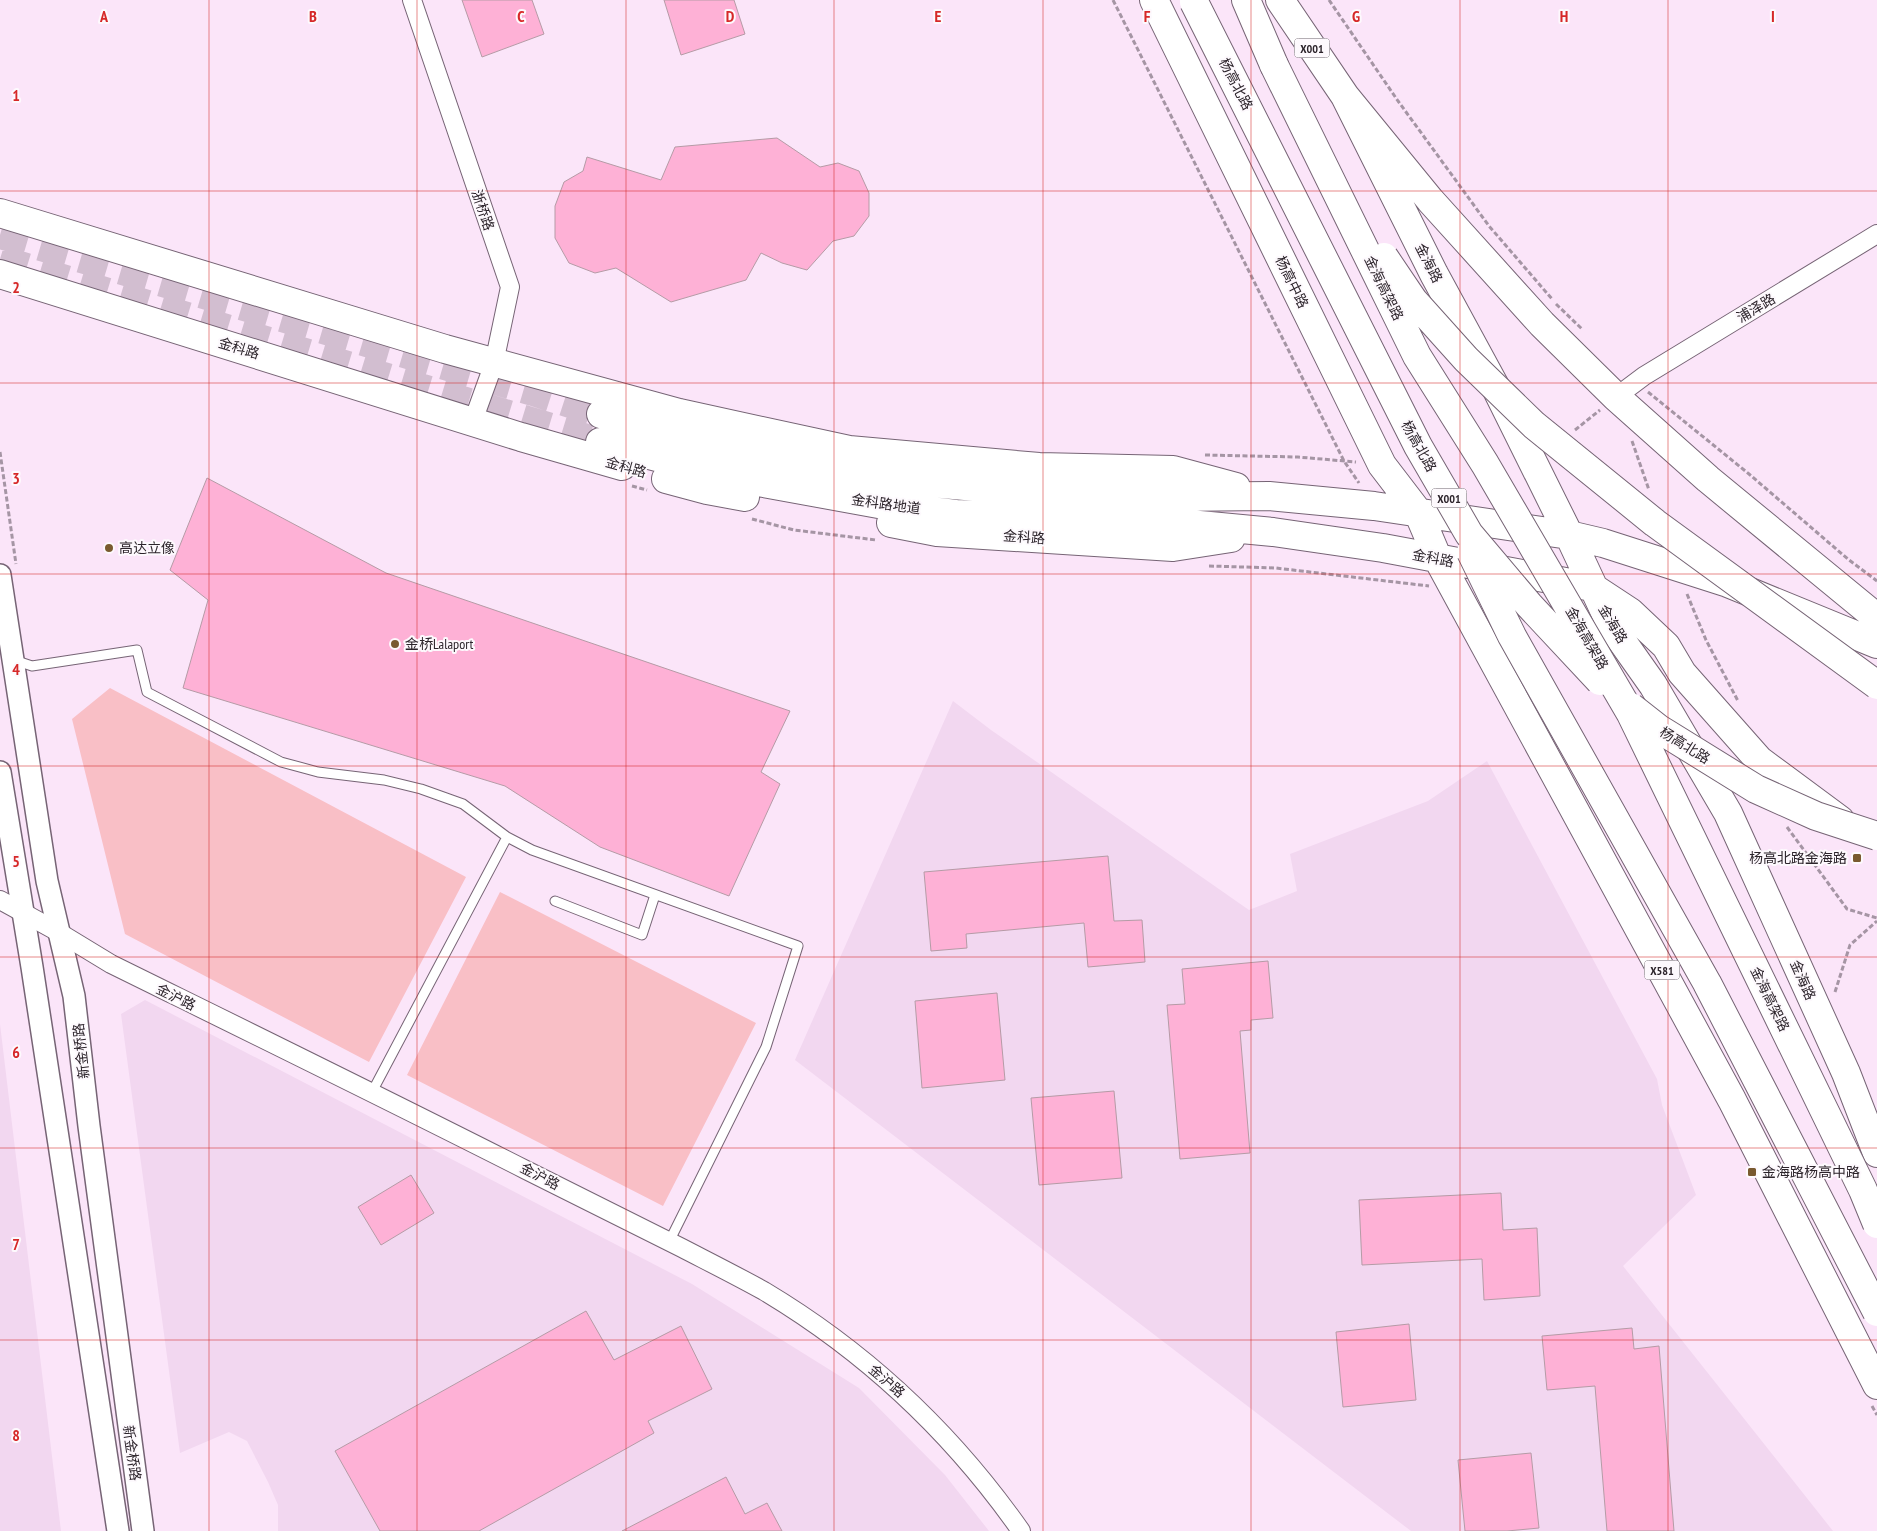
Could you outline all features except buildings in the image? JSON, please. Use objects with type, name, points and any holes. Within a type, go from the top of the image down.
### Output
[{"type":"main road","name":"杨高中路","points":[[1154,0],[1382,465],[1418,512],[1438,559]]},
{"type":"main road","points":[[1246,0],[1274,65],[1382,254],[1413,300],[1466,359],[1534,425],[1640,511],[1877,685]]},
{"type":"main road","name":"X001","points":[[1280,0],[1345,96],[1430,200],[1542,324],[1626,390],[1708,479],[1877,618]]},
{"type":"main road","name":"杨高北路","points":[[1194,1],[1418,446],[1470,534],[1529,606],[1594,676],[1659,729],[1756,789],[1816,816],[1877,836]]},
{"type":"main road","name":"金海高架路","points":[[1274,65],[1417,356],[1485,464],[1632,714],[1877,1224]]},
{"type":"main road","name":"金海路","points":[[1345,96],[1434,274],[1497,390],[1569,534],[1592,588],[1612,627],[1653,685],[1728,813],[1846,1073],[1877,1153]]},
{"type":"main road","points":[[0,213],[494,363],[679,414],[849,450],[1039,467],[1173,470],[1269,496],[1374,506],[1569,534],[1728,583],[1877,644]]},
{"type":"main road","name":"金科路","points":[[0,274],[473,422],[707,490],[938,532],[1174,547],[1273,532]]},
{"type":"main road","name":"金科路地道","points":[[600,414],[676,436],[781,459],[908,481],[1032,492],[1168,496],[1269,496]]},
{"type":"main road","name":"金科路地道","points":[[600,442],[736,478],[896,507],[956,514],[1006,517],[1178,523]]},
{"type":"main road","points":[[1418,446],[1512,636],[1707,983],[1877,1312]]},
{"type":"main road","name":"金科路","points":[[1178,523],[1273,532],[1394,550],[1592,588]]},
{"type":"main road","name":"X581","points":[[1438,559],[1732,1100],[1872,1392]]},
{"type":"main road","points":[[1592,588],[1630,612],[1666,646],[1682,673],[1759,760],[1859,835],[1877,845]]},
{"type":"street","name":"浙桥路","points":[[412,0],[510,288],[494,363],[473,422]]},
{"type":"street","name":"浦泽路","points":[[1626,390],[1644,376],[1877,234]]},
{"type":"street","name":"新金桥路","points":[[0,575],[47,881],[74,996],[89,1126],[143,1531]]},
{"type":"street","name":"新金桥路","points":[[0,772],[118,1531]]},
{"type":"street","name":"金沪路","points":[[0,900],[111,964],[372,1092],[763,1291],[818,1327],[864,1361],[908,1399],[951,1443],[994,1492],[1021,1531]]},
{"type":"lane","points":[[14,660],[32,666],[137,650],[147,692],[281,762],[318,772],[384,780],[422,789],[463,804],[507,837],[532,850],[798,946],[766,1047],[669,1242]]},
{"type":"lane","points":[[372,1092],[507,837]]},
{"type":"lane","points":[[554,901],[642,935],[656,895]]},
{"type":"path","points":[[1113,0],[1344,461],[1374,506]]},
{"type":"path","points":[[1328,0],[1398,101],[1490,226],[1555,302],[1589,336]]},
{"type":"path","points":[[1626,390],[1749,474],[1849,560],[1877,581]]},
{"type":"path","points":[[1629,432],[1651,495]]},
{"type":"path","points":[[1201,454],[1298,457],[1344,461]]},
{"type":"path","points":[[1394,550],[1432,595]]},
{"type":"path","points":[[1677,567],[1706,640],[1741,706]]},
{"type":"path","points":[[1783,822],[1846,909],[1877,920],[1850,945],[1834,990]]},
{"type":"path","points":[[1872,1392],[1877,1415]]},
{"type":"shaded area","points":[[110,688],[466,877],[369,1062],[125,934],[72,719]]},
{"type":"shaded area","points":[[953,701],[991,730],[1249,910],[1297,891],[1290,854],[1428,801],[1487,761],[1657,1079],[1662,1105],[1696,1195],[1623,1266],[1833,1531],[1411,1531],[795,1060]]},
{"type":"shaded area","points":[[500,892],[756,1023],[663,1206],[407,1075]]},
{"type":"shaded area","points":[[145,1000],[692,1284],[859,1388],[945,1475],[989,1531],[278,1531],[278,1505],[247,1441],[229,1432],[180,1453],[121,1014]]},
{"type":"shaded area","points":[[0,1024],[61,1531],[0,1531]]},
{"type":"tunnel","points":[[0,235],[533,392],[601,414]]},
{"type":"tunnel","points":[[0,259],[600,442]]},
{"type":"place","name":"高达立像","points":[[109,548]]},
{"type":"place","name":"金桥Lalaport","points":[[395,644]]},
{"type":"place","name":"杨高北路金海路","points":[[1857,858]]},
{"type":"place","name":"金海路杨高中路","points":[[1752,1172]]}]
